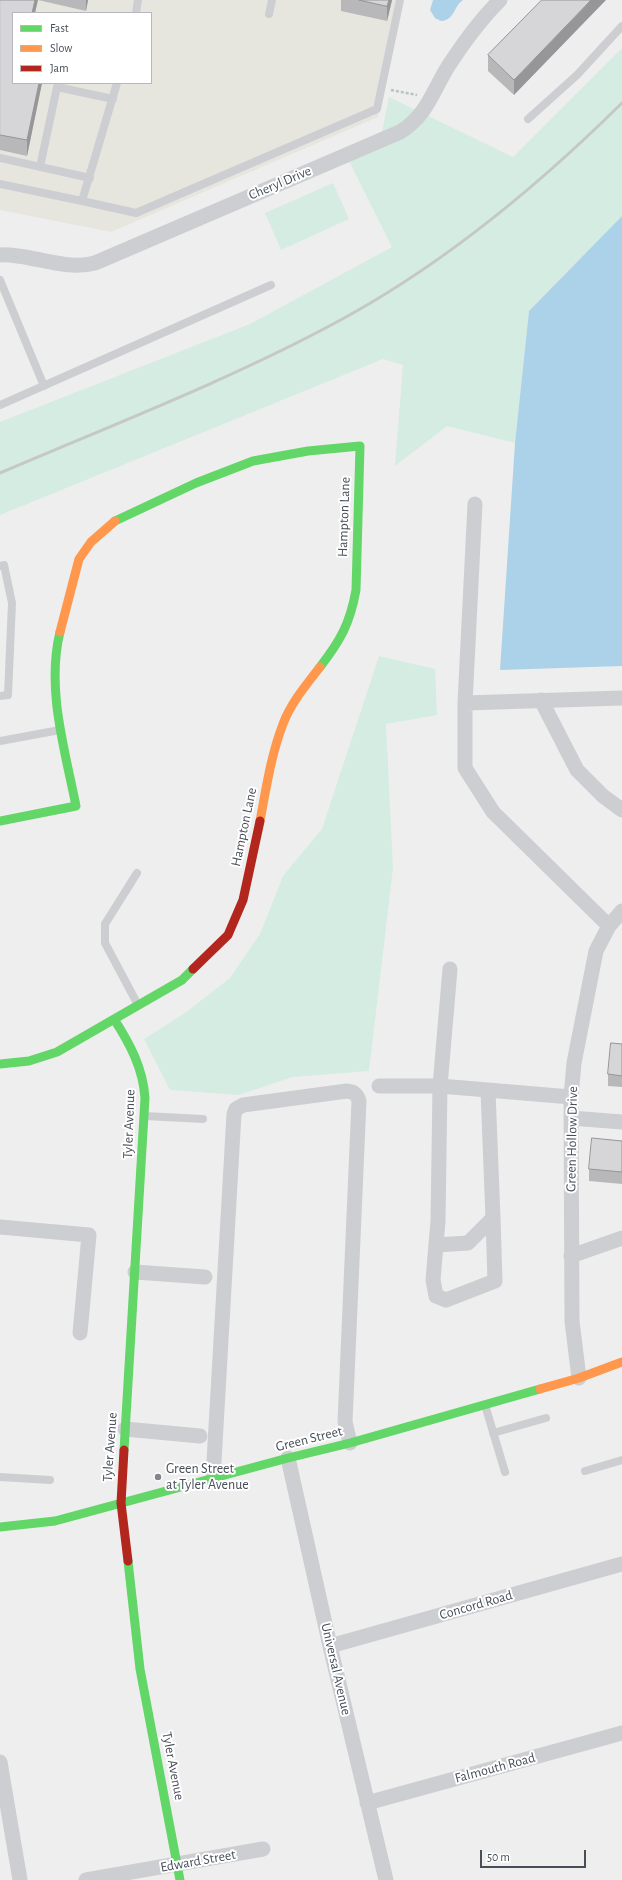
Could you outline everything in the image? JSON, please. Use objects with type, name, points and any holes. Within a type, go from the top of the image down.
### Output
[{"type":"street","name":"Cheryl Drive","points":[[0,255],[11,255],[67,265],[82,266],[95,263],[400,132],[419,118],[432,98],[443,74],[462,45],[477,25],[500,0]]},
{"type":"street","name":"Hampton Lane","points":[[0,821],[76,806],[62,730],[55,678],[56,649],[79,559],[91,542],[116,520],[196,483],[253,462],[308,451],[360,446],[356,590],[352,613],[337,645],[300,693],[283,724],[272,762],[243,900],[228,935],[208,957],[182,980],[57,1052],[42,1059],[24,1063],[0,1064]]},
{"type":"street","points":[[475,504],[465,703],[465,768],[493,812],[609,926]]},
{"type":"street","points":[[465,703],[622,698]]},
{"type":"street","points":[[541,700],[577,770],[603,796],[622,810]]},
{"type":"street","name":"Green Hollow Drive","points":[[579,1378],[572,1320],[571,1097],[574,1063],[596,951],[609,926],[622,911]]},
{"type":"street","points":[[450,969],[440,1086],[436,1245],[433,1280],[436,1296],[446,1300],[495,1281],[488,1091]]},
{"type":"street","name":"Tyler Avenue","points":[[114,1019],[136,1054],[142,1070],[145,1088],[121,1503],[140,1669],[180,1880]]},
{"type":"street","points":[[379,1086],[440,1086],[571,1097]]},
{"type":"street","points":[[213,1479],[234,1114],[236,1109],[243,1105],[347,1091],[354,1092],[358,1096],[359,1102],[345,1422],[350,1443]]},
{"type":"street","points":[[571,1118],[622,1122]]},
{"type":"street","points":[[436,1245],[468,1243],[493,1218]]},
{"type":"street","points":[[0,1227],[89,1235],[80,1333]]},
{"type":"street","points":[[571,1256],[622,1238]]},
{"type":"street","points":[[135,1272],[205,1277]]},
{"type":"street","name":"Green Street","points":[[0,1527],[55,1521],[288,1458],[350,1443],[579,1378],[622,1362]]},
{"type":"street","points":[[125,1429],[200,1436]]},
{"type":"street","name":"Universal Avenue","points":[[288,1458],[330,1646],[386,1880]]},
{"type":"street","name":"Concord Road","points":[[330,1646],[622,1564]]},
{"type":"street","name":"Falmouth Road","points":[[367,1803],[622,1733]]},
{"type":"street","points":[[0,1762],[20,1880]]},
{"type":"street","name":"Edward Street","points":[[86,1880],[263,1849]]},
{"type":"lane","points":[[136,12],[138,0]]},
{"type":"lane","points":[[269,14],[272,0]]},
{"type":"lane","points":[[0,184],[136,213],[377,109],[400,0]]},
{"type":"lane","points":[[528,119],[577,75],[622,26]]},
{"type":"lane","points":[[82,201],[117,84]]},
{"type":"lane","points":[[40,167],[57,87],[113,99]]},
{"type":"lane","points":[[0,158],[90,178]]},
{"type":"lane","points":[[0,280],[44,386]]},
{"type":"lane","points":[[0,405],[271,285]]},
{"type":"lane","points":[[0,566],[4,565],[12,603],[8,695],[0,696]]},
{"type":"lane","points":[[0,741],[62,730]]},
{"type":"lane","points":[[137,874],[105,924],[105,943],[138,1006]]},
{"type":"lane","points":[[144,1116],[203,1119]]},
{"type":"lane","points":[[485,1405],[505,1472]]},
{"type":"lane","points":[[493,1433],[546,1418]]},
{"type":"lane","points":[[585,1471],[622,1460]]},
{"type":"lane","points":[[0,1476],[50,1480]]},
{"type":"path","points":[[382,88],[432,98]]},
{"type":"shaded area","points":[[0,0],[396,0],[378,117],[111,232],[0,210]]},
{"type":"green space","points":[[622,48],[622,216],[529,311],[515,443],[447,426],[395,466],[403,365],[383,359],[0,515],[0,422],[250,324],[392,247],[345,153],[381,137],[389,97],[513,157]]},
{"type":"green space","points":[[333,183],[349,219],[281,250],[265,213]]},
{"type":"green space","points":[[379,656],[435,669],[437,715],[386,724],[393,868],[369,1071],[292,1077],[239,1095],[170,1090],[144,1039],[185,1013],[230,978],[260,934],[283,876],[322,829]]},
{"type":"water","points":[[433,0],[463,0],[449,18],[441,21],[435,18],[430,10]]},
{"type":"water","points":[[622,216],[622,666],[500,670],[515,443],[529,311]]},
{"type":"building","points":[[0,0],[35,0],[32,12],[12,12],[12,84],[39,84],[27,140],[0,135]]},
{"type":"building","points":[[359,0],[389,0],[387,6]]},
{"type":"building","points":[[542,0],[591,0],[514,80],[488,55]]},
{"type":"building","points":[[611,1043],[622,1044],[622,1076],[608,1074]]},
{"type":"building","points":[[592,1138],[622,1141],[622,1172],[589,1169]]},
{"type":"railway","points":[[0,473],[169,402],[253,364],[375,301],[413,277],[486,224],[556,165],[622,103]]},
{"type":"traffic: fast","points":[[115,521],[196,483],[253,461],[308,451],[360,446],[356,590],[354,602],[351,613],[339,640],[320,667]]},
{"type":"traffic: fast","points":[[0,821],[76,806],[62,741],[56,697],[56,654],[60,632]]},
{"type":"traffic: fast","points":[[0,1064],[29,1061],[57,1052],[182,980],[193,969]]},
{"type":"traffic: fast","points":[[114,1019],[139,1066],[145,1098],[124,1450]]},
{"type":"traffic: fast","points":[[0,1527],[55,1521],[288,1458],[350,1443],[540,1389]]},
{"type":"traffic: fast","points":[[128,1561],[140,1669],[180,1880]]},
{"type":"traffic: slow","points":[[60,632],[79,559],[91,542],[115,521]]},
{"type":"traffic: slow","points":[[260,821],[272,760],[286,716],[304,687],[320,667]]},
{"type":"traffic: slow","points":[[540,1389],[579,1378],[622,1362]]},
{"type":"traffic: jam","points":[[193,969],[228,935],[243,900],[260,821]]},
{"type":"traffic: jam","points":[[124,1450],[121,1503],[128,1561]]},
{"type":"place","name":"Green Street at Tyler Avenue","points":[[158,1477]]}]
